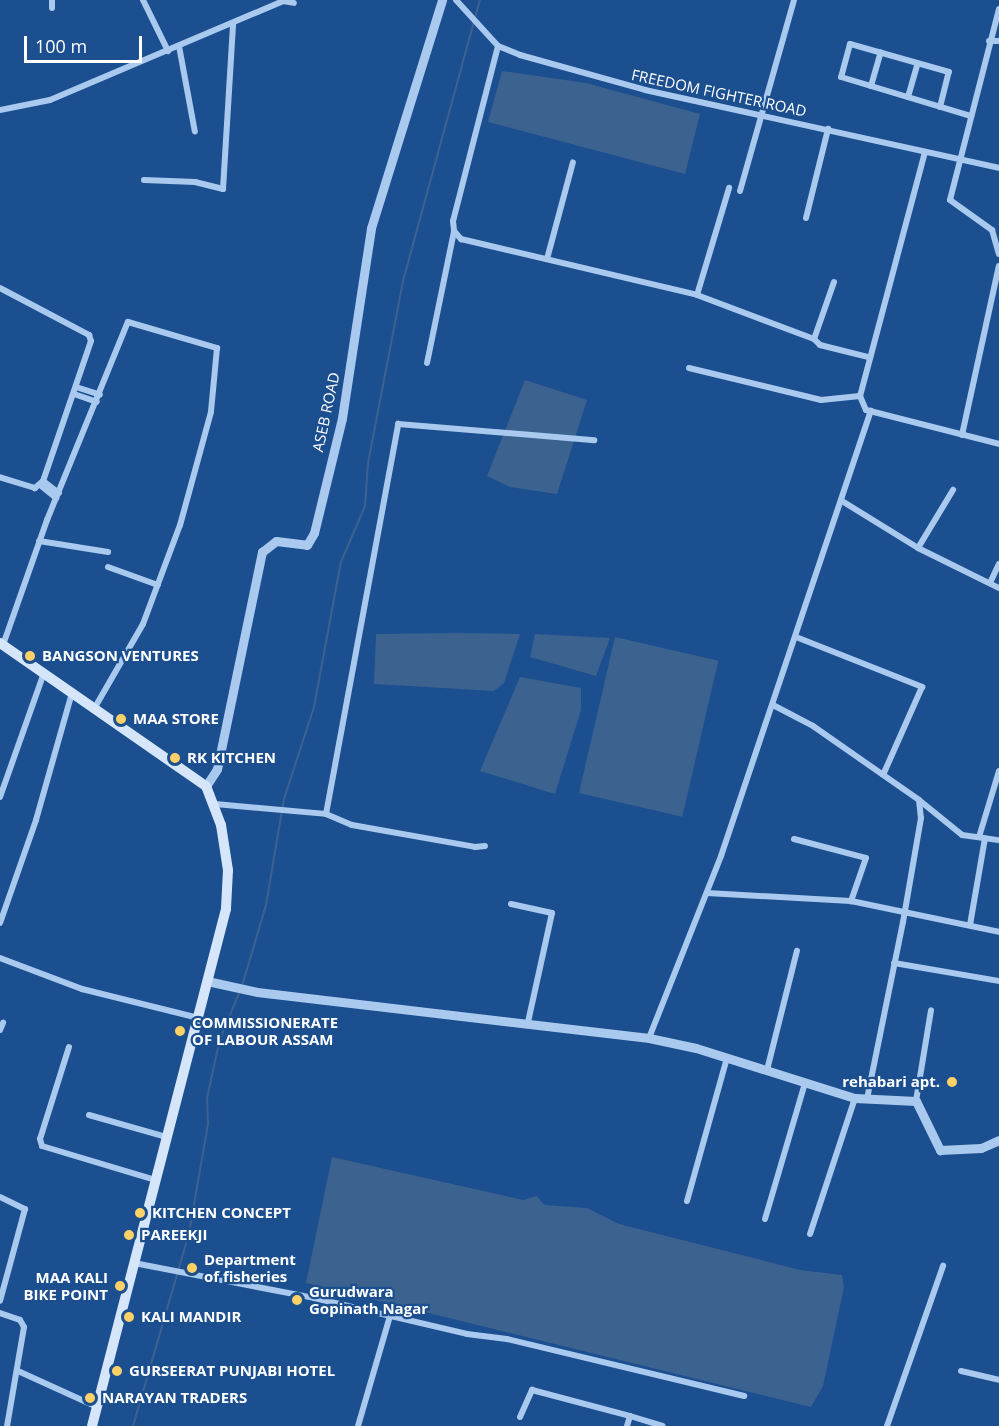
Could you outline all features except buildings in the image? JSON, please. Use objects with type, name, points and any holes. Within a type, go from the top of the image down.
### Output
[{"type":"main road","points":[[1,644],[206,786],[215,804],[228,870],[226,899],[198,1018],[154,1180],[92,1426]]},
{"type":"street","points":[[52,0],[52,8]]},
{"type":"street","points":[[143,0],[168,51]]},
{"type":"street","name":"ASEB ROAD","points":[[206,786],[217,769],[262,552],[276,541],[305,546],[314,533],[342,418],[371,228],[442,0]]},
{"type":"street","name":"FREEDOM FIGHTER ROAD","points":[[456,0],[465,13],[498,46],[645,90],[999,168]]},
{"type":"street","points":[[740,192],[794,0]]},
{"type":"street","points":[[0,110],[50,100],[283,1],[294,3]]},
{"type":"street","points":[[999,9],[950,200],[992,230],[999,252]]},
{"type":"street","points":[[144,180],[195,182],[223,189],[233,24]]},
{"type":"street","points":[[989,41],[999,41]]},
{"type":"street","points":[[940,107],[950,74],[850,44],[841,77],[940,107],[971,116]]},
{"type":"street","points":[[179,46],[195,132]]},
{"type":"street","points":[[427,363],[454,231],[453,221],[498,46]]},
{"type":"street","points":[[871,86],[881,52]]},
{"type":"street","points":[[908,97],[918,63]]},
{"type":"street","points":[[806,218],[828,129]]},
{"type":"street","points":[[925,152],[868,357],[860,396],[871,411],[999,444]]},
{"type":"street","points":[[547,259],[573,162]]},
{"type":"street","points":[[697,295],[729,188]]},
{"type":"street","points":[[454,231],[461,239],[697,295],[814,339],[820,345],[868,357]]},
{"type":"street","points":[[962,435],[999,266]]},
{"type":"street","points":[[814,339],[834,282]]},
{"type":"street","points":[[0,288],[89,335],[91,341],[41,483],[34,488],[0,477]]},
{"type":"street","points":[[1,644],[57,495],[99,399],[128,322],[217,348],[211,412],[180,525],[143,624],[94,707]]},
{"type":"street","points":[[689,368],[821,399],[860,396]]},
{"type":"street","points":[[75,391],[99,399]]},
{"type":"street","points":[[649,1038],[707,893],[773,705],[871,411]]},
{"type":"street","points":[[327,814],[398,424],[594,440]]},
{"type":"street","points":[[41,483],[57,495]]},
{"type":"street","points":[[918,548],[953,490]]},
{"type":"street","points":[[842,501],[918,548],[999,588]]},
{"type":"street","points":[[39,541],[108,552]]},
{"type":"street","points":[[990,583],[999,564]]},
{"type":"street","points":[[108,567],[158,585]]},
{"type":"street","points":[[796,637],[922,687],[883,775]]},
{"type":"street","points":[[0,797],[44,673]]},
{"type":"street","points":[[0,923],[36,820],[72,692]]},
{"type":"street","points":[[773,705],[813,726],[919,800],[963,835],[999,840]]},
{"type":"street","points":[[970,925],[982,838],[999,771]]},
{"type":"street","points":[[867,1099],[921,818],[919,800]]},
{"type":"street","points":[[215,804],[290,813],[327,814],[352,825],[476,848],[485,846]]},
{"type":"street","points":[[794,839],[866,858],[851,901]]},
{"type":"street","points":[[707,893],[851,901],[905,910],[999,932]]},
{"type":"street","points":[[511,904],[552,914],[528,1022]]},
{"type":"street","points":[[766,1070],[797,951]]},
{"type":"street","points":[[0,958],[82,989],[198,1018]]},
{"type":"street","points":[[894,963],[999,981]]},
{"type":"street","points":[[207,981],[257,992],[649,1038],[727,1058],[855,1098],[916,1101]]},
{"type":"street","points":[[931,1010],[916,1101],[940,1150],[981,1148],[999,1140]]},
{"type":"street","points":[[69,1047],[40,1139],[42,1146],[154,1180]]},
{"type":"street","points":[[687,1201],[727,1058]]},
{"type":"street","points":[[765,1219],[806,1083]]},
{"type":"street","points":[[810,1234],[855,1098]]},
{"type":"street","points":[[89,1115],[166,1137]]},
{"type":"street","points":[[0,1197],[25,1209],[0,1301]]},
{"type":"street","points":[[134,1263],[467,1334],[507,1339],[744,1396]]},
{"type":"street","points":[[887,1426],[943,1266]]},
{"type":"street","points":[[0,1313],[20,1320],[24,1327],[7,1426]]},
{"type":"street","points":[[358,1426],[390,1316]]},
{"type":"street","points":[[18,1371],[97,1407]]},
{"type":"street","points":[[961,1371],[999,1380]]},
{"type":"street","points":[[520,1417],[532,1390],[663,1426]]},
{"type":"street","points":[[627,1426],[630,1416]]},
{"type":"water","points":[[502,71],[586,83],[700,114],[685,174],[488,122]]},
{"type":"water","points":[[525,380],[587,400],[557,494],[510,487],[487,476]]},
{"type":"water","points":[[376,634],[520,634],[504,683],[494,691],[374,684]]},
{"type":"water","points":[[535,634],[610,638],[596,676],[530,657]]},
{"type":"water","points":[[615,637],[718,661],[682,817],[579,793]]},
{"type":"water","points":[[520,677],[581,688],[581,710],[555,794],[480,771]]},
{"type":"water","points":[[332,1157],[523,1200],[536,1196],[545,1205],[587,1208],[619,1224],[800,1270],[842,1275],[844,1287],[823,1386],[811,1407],[306,1283]]},
{"type":"waterway","points":[[242,986],[266,905],[284,799],[314,707],[341,562],[365,506],[368,463],[403,281],[480,0]]},
{"type":"waterway","points":[[133,1426],[189,1233],[208,1124],[207,1098],[220,1039],[240,991]]},
{"type":"place","name":"BANGSON VENTURES","points":[[30,656]]},
{"type":"place","name":"MAA STORE","points":[[121,719]]},
{"type":"place","name":"RK KITCHEN","points":[[175,758]]},
{"type":"place","name":"COMMISSIONERATE OF LABOUR ASSAM","points":[[180,1031]]},
{"type":"place","name":"rehabari apt.","points":[[952,1082]]},
{"type":"place","name":"KITCHEN CONCEPT","points":[[140,1213]]},
{"type":"place","name":"PAREEKJI","points":[[129,1235]]},
{"type":"place","name":"Department of fisheries","points":[[192,1268]]},
{"type":"place","name":"MAA KALI BIKE POINT","points":[[120,1286]]},
{"type":"place","name":"Gurudwara Gopinath Nagar","points":[[297,1300]]},
{"type":"place","name":"KALI MANDIR","points":[[129,1317]]},
{"type":"place","name":"GURSEERAT PUNJABI HOTEL","points":[[117,1371]]},
{"type":"place","name":"NARAYAN TRADERS","points":[[90,1398]]}]
